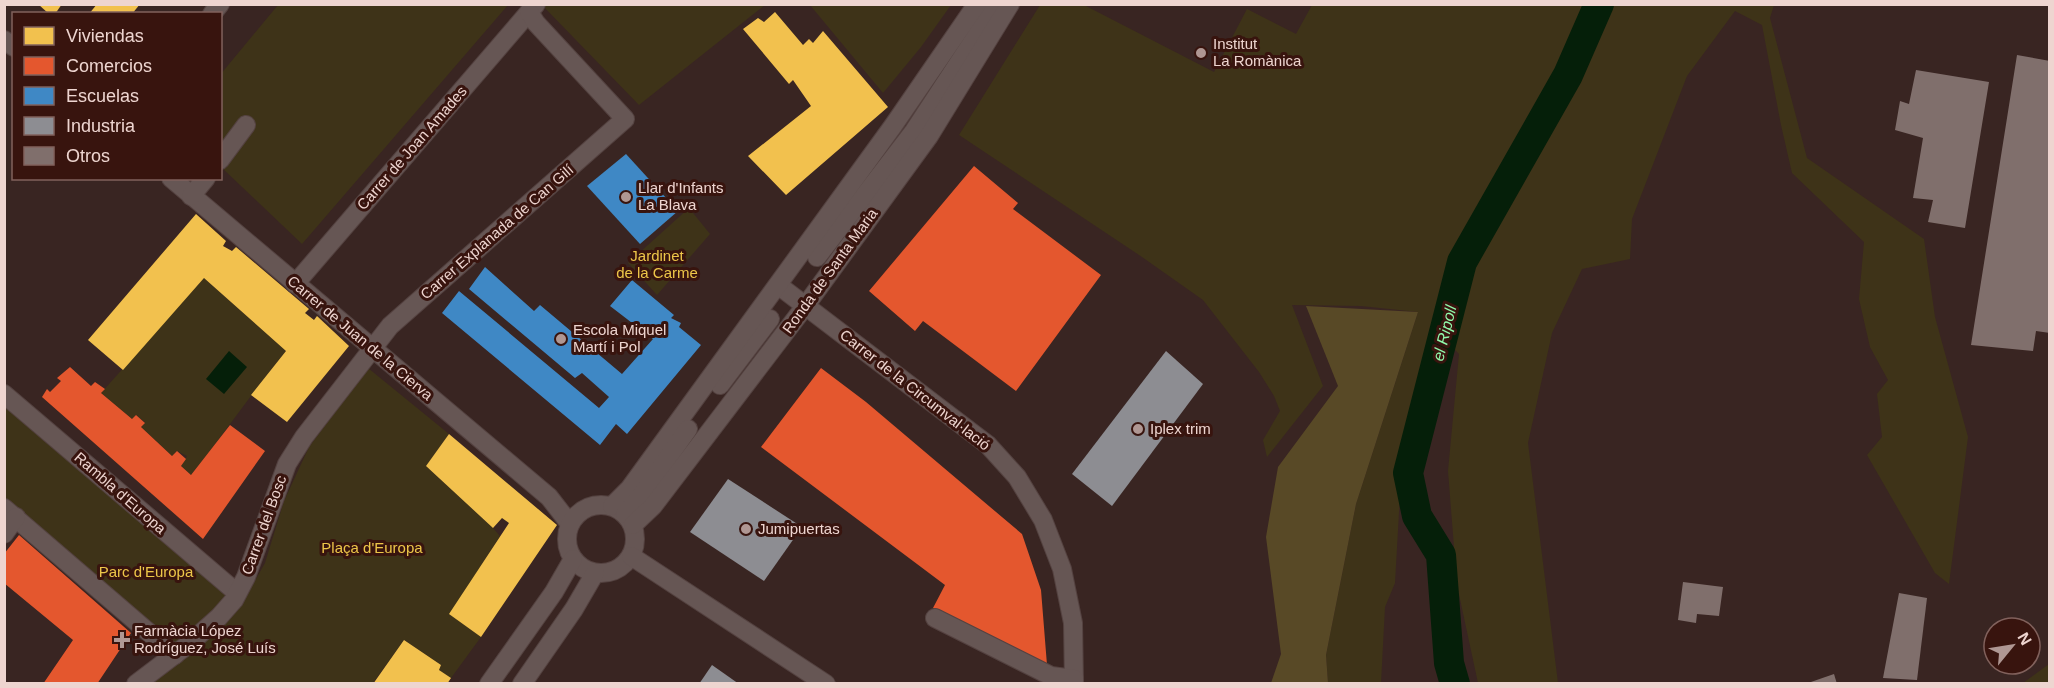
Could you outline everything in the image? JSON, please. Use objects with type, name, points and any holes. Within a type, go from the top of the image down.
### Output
[{"type":"street","points":[[623,515],[630,488],[893,126],[977,4]]},
{"type":"street","name":"Ronda de Santa Maria","points":[[817,257],[914,131],[986,21],[994,4]]},
{"type":"street","name":"Ronda de Santa Maria","points":[[623,515],[653,506],[806,305],[929,136],[1010,4]]},
{"type":"street","name":"Carrer Explanada de Can Gilí","points":[[372,348],[390,326],[625,119],[536,23],[532,8]]},
{"type":"street","name":"Carrer de Joan Amades","points":[[295,284],[532,8]]},
{"type":"street","points":[[222,157],[246,125]]},
{"type":"street","name":"Carrer de Juan de la Cierva","points":[[173,180],[549,497],[570,524]]},
{"type":"street","points":[[192,196],[204,180]]},
{"type":"street","name":"Carrer de la Circumval·lació","points":[[778,285],[988,445],[1017,477],[1042,520],[1062,569],[1073,624],[1074,681]]},
{"type":"street","name":"Ronda de Santa Maria","points":[[623,515],[641,496],[703,407],[770,319]]},
{"type":"street","name":"Carrer del Bosc","points":[[136,684],[175,655],[219,617],[234,600],[236,592],[246,577],[287,464],[304,437],[372,348]]},
{"type":"street","name":"Rambla d'Europa","points":[[4,394],[236,592]]},
{"type":"street","name":"Carrer de Juan de la Cierva","points":[[549,497],[591,506]]},
{"type":"street","points":[[602,505],[623,515],[636,538],[632,556],[618,569],[607,573],[584,567],[569,550],[567,539],[570,524],[577,515],[591,506],[602,505]]},
{"type":"street","points":[[4,534],[10,512],[175,655]]},
{"type":"street","points":[[632,556],[826,684]]},
{"type":"street","points":[[489,684],[554,592],[584,567]]},
{"type":"street","points":[[503,684],[564,600],[584,567]]},
{"type":"street","points":[[522,684],[574,609],[584,567]]},
{"type":"street","points":[[935,618],[1051,676],[1074,681]]},
{"type":"green space","points":[[278,5],[508,5],[302,244],[222,168],[222,73]]},
{"type":"green space","points":[[542,5],[765,5],[639,105]]},
{"type":"green space","points":[[810,5],[951,5],[921,47],[883,93]]},
{"type":"green space","points":[[1040,5],[1084,5],[1214,72],[1247,9],[1296,34],[1312,5],[1774,5],[1770,18],[1807,158],[1924,239],[1935,317],[1968,437],[1949,584],[1935,573],[1867,455],[1882,437],[1877,394],[1888,380],[1870,347],[1859,299],[1864,242],[1792,173],[1762,25],[1735,11],[1687,76],[1632,219],[1630,259],[1582,269],[1552,333],[1528,443],[1558,683],[1478,683],[1457,585],[1448,471],[1459,354],[1438,332],[1401,477],[1395,583],[1385,607],[1381,683],[1328,683],[1326,655],[1356,504],[1418,312],[1361,306],[1292,305],[1323,386],[1267,457],[1263,440],[1280,411],[1274,396],[1259,372],[1203,300],[959,135]]},
{"type":"green space","name":"Jardinet de la Carme","points":[[689,208],[710,234],[657,295],[628,263]]},
{"type":"green space","points":[[204,278],[286,351],[191,475],[181,466],[187,456],[177,451],[172,456],[141,427],[145,422],[136,415],[132,419],[101,393]]},
{"type":"green space","name":"Plaça d'Europa","points":[[368,368],[449,434],[426,466],[500,536],[450,614],[481,637],[451,678],[439,670],[441,665],[404,640],[373,683],[148,684],[243,602],[265,563],[284,501],[309,447]]},
{"type":"green space","name":"Parc d'Europa","points":[[4,394],[236,592],[181,649],[5,508]]},
{"type":"green space","points":[[2049,664],[2049,683],[2023,683],[2033,676],[2042,676],[2042,669]]},
{"type":"shaded area","points":[[1306,306],[1418,312],[1356,504],[1326,655],[1328,683],[1271,683],[1281,654],[1266,537],[1278,467],[1338,386]]},
{"type":"shaded area","points":[[229,351],[247,367],[224,394],[206,379]]},
{"type":"building: Viviendas","points":[[38,4],[62,4],[56,12],[47,12]]},
{"type":"building: Viviendas","points":[[97,4],[140,4],[134,12],[91,12]]},
{"type":"building: Viviendas","points":[[775,12],[803,45],[809,39],[813,43],[823,31],[888,107],[786,195],[748,156],[811,106],[793,80],[789,84],[743,29],[758,18],[764,22]]},
{"type":"building: Viviendas","points":[[196,214],[226,241],[223,246],[232,251],[236,247],[309,309],[305,313],[314,320],[317,316],[349,346],[287,422],[251,395],[286,351],[204,278],[123,370],[88,340]]},
{"type":"building: Viviendas","points":[[449,434],[557,525],[481,637],[449,614],[509,523],[502,518],[493,528],[426,466]]},
{"type":"building: Viviendas","points":[[404,640],[441,665],[439,670],[451,678],[447,684],[373,684]]},
{"type":"building: Comercios","points":[[974,166],[1018,203],[1013,209],[1101,275],[1016,391],[923,321],[915,331],[869,291]]},
{"type":"building: Comercios","points":[[70,367],[91,386],[95,382],[105,389],[101,393],[132,419],[136,415],[145,423],[141,427],[172,456],[177,451],[186,459],[181,466],[191,475],[230,425],[265,451],[203,539],[42,397],[47,389],[50,392],[61,381],[57,378]]},
{"type":"building: Comercios","points":[[821,368],[866,402],[1022,534],[1041,590],[1047,665],[933,608],[945,585],[761,447]]},
{"type":"building: Comercios","points":[[19,535],[131,633],[97,684],[43,684],[73,640],[4,583],[4,554]]},
{"type":"building: Escuelas","points":[[626,154],[678,211],[640,244],[587,186]]},
{"type":"building: Escuelas","points":[[485,267],[534,311],[540,305],[622,374],[653,339],[610,306],[632,280],[674,315],[671,318],[681,323],[679,327],[701,345],[627,434],[616,424],[600,445],[442,313],[459,291],[599,408],[609,397],[582,373],[575,378],[469,289]]},
{"type":"building: Industria","name":"Iplex trim","points":[[1166,351],[1203,384],[1112,506],[1072,474]]},
{"type":"building: Industria","name":"Jumipuertas","points":[[728,479],[802,527],[764,581],[690,532]]},
{"type":"building: Industria","points":[[712,665],[739,684],[699,684]]},
{"type":"building: Otros","points":[[2017,55],[2050,61],[2050,333],[2036,331],[2033,351],[1971,345]]},
{"type":"building: Otros","points":[[1916,70],[1989,82],[1965,228],[1928,222],[1933,200],[1913,198],[1923,138],[1895,130],[1900,101],[1909,104]]},
{"type":"building: Otros","points":[[1683,582],[1723,587],[1719,616],[1697,614],[1696,623],[1678,620]]},
{"type":"building: Otros","points":[[1899,593],[1927,598],[1917,680],[1883,678]]},
{"type":"building: Otros","points":[[1834,674],[1837,684],[1808,684],[1808,683]]},
{"type":"waterway","name":"el Ripoll","points":[[1455,684],[1449,663],[1441,555],[1417,516],[1408,473],[1462,262],[1568,75],[1599,4]]},
{"type":"place","name":"Institut La Romànica","points":[[1201,53]]},
{"type":"place","name":"Llar d'Infants La Blava","points":[[626,197]]},
{"type":"place","name":"Escola Miquel Martí i Pol","points":[[561,339]]},
{"type":"place","name":"Iplex trim","points":[[1138,429]]},
{"type":"place","name":"Jumipuertas","points":[[746,529]]},
{"type":"place","name":"Farmàcia López Rodríguez, José Luís","points":[[122,640]]}]
